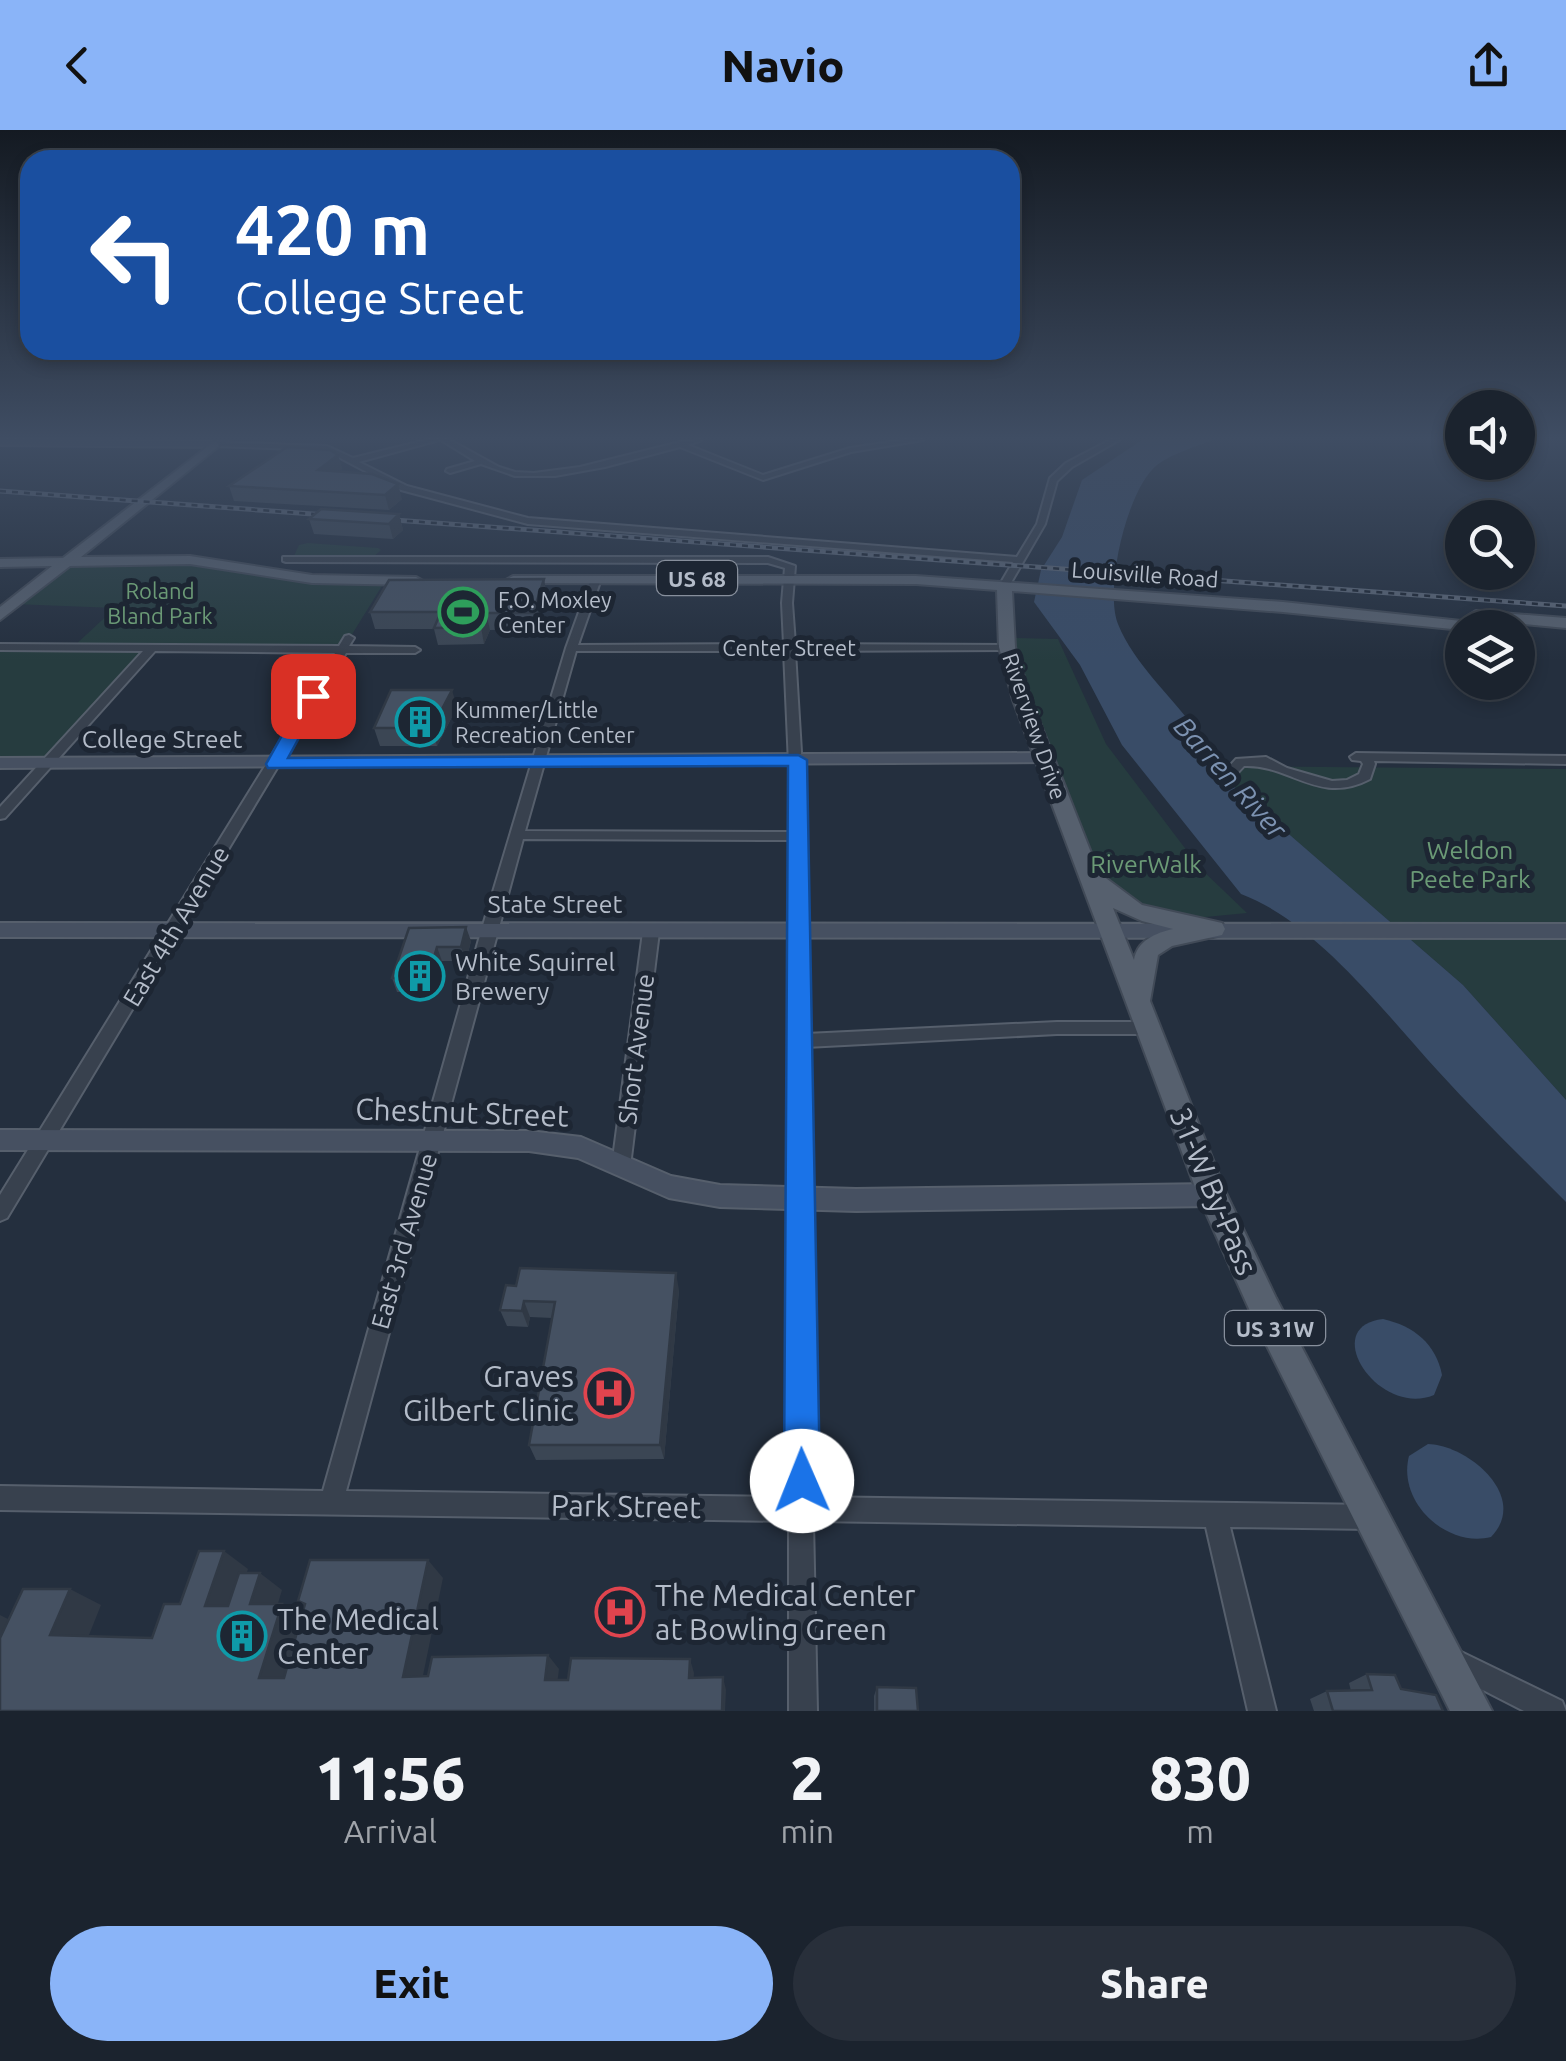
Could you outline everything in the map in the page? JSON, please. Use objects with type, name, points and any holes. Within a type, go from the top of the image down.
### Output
[{"type":"main road","points":[[0,614],[54,559],[109,514]]},
{"type":"main road","points":[[0,581],[54,559],[121,514]]},
{"type":"main road","points":[[0,560],[195,561],[312,579],[431,580]]},
{"type":"main road","name":"US 68","points":[[504,580],[788,570],[1004,586]]},
{"type":"main road","name":"Louisville Road","points":[[1004,586],[1566,623]]},
{"type":"main road","name":"Riverview Drive","points":[[1004,586],[1007,647],[1110,932]]},
{"type":"main road","name":"Louisville Road","points":[[1283,607],[1445,623]]},
{"type":"main road","points":[[1535,632],[1566,635]]},
{"type":"main road","points":[[1084,861],[1114,900],[1131,909],[1221,930]]},
{"type":"main road","points":[[1142,1016],[1148,951],[1166,939],[1221,930]]},
{"type":"main road","name":"31-W By-Pass","points":[[1110,932],[1212,1195],[1265,1309],[1472,1711]]},
{"type":"street","points":[[499,514],[526,521],[1018,560]]},
{"type":"street","points":[[1004,586],[1045,514]]},
{"type":"street","points":[[286,559],[768,560],[788,570],[799,836],[803,1711]]},
{"type":"street","points":[[385,581],[392,562]]},
{"type":"street","name":"East 3rd Avenue","points":[[332,1500],[489,932],[571,648],[596,579]]},
{"type":"street","points":[[0,648],[346,644],[415,650]]},
{"type":"street","name":"East 4th Avenue","points":[[0,1212],[346,644]]},
{"type":"street","name":"Center Street","points":[[571,648],[1007,647]]},
{"type":"street","points":[[0,816],[152,648]]},
{"type":"street","points":[[1224,779],[1240,762],[1266,761],[1312,781],[1350,784],[1365,776],[1369,764],[1361,757],[1566,760]]},
{"type":"street","name":"College Street","points":[[0,764],[1044,758]]},
{"type":"street","points":[[519,835],[799,836]]},
{"type":"street","name":"State Street","points":[[0,930],[1566,930]]},
{"type":"street","name":"Short Avenue","points":[[621,1166],[651,932]]},
{"type":"street","points":[[798,1041],[1057,1028],[1142,1016]]},
{"type":"street","name":"Chestnut Street","points":[[0,1140],[556,1143],[592,1152],[681,1190],[799,1198],[1212,1195]]},
{"type":"street","name":"Park Street","points":[[0,1498],[1373,1517]]},
{"type":"street","points":[[1215,1513],[1262,1711]]},
{"type":"street","points":[[1445,1657],[1552,1711]]},
{"type":"green space","points":[[299,545],[381,550],[371,559],[293,558]]},
{"type":"green space","name":"Roland Bland Park","points":[[69,559],[385,581],[343,649],[152,648],[46,764],[0,764],[0,647],[72,648],[115,608],[13,604]]},
{"type":"green space","name":"RiverWalk","points":[[1014,638],[1058,639],[1106,744],[1200,868],[1247,913],[1195,918],[1123,901],[1089,845],[1056,775],[1030,702]]},
{"type":"green space","name":"Weldon Peete Park","points":[[1210,766],[1566,769],[1566,1100],[1463,985]]},
{"type":"water","points":[[1070,514],[1129,514],[1116,565],[1114,608],[1118,624],[1143,666],[1195,729],[1193,751],[1463,985],[1566,1100],[1566,1202],[1322,947],[1269,907],[1241,894],[1122,745],[1080,665],[1034,602],[1041,570],[1062,537]]},
{"type":"water","points":[[1383,1319],[1414,1332],[1435,1354],[1442,1375],[1434,1395],[1413,1399],[1393,1394],[1363,1368],[1356,1352],[1356,1337],[1364,1325]]},
{"type":"water","points":[[1428,1444],[1460,1453],[1476,1463],[1499,1490],[1501,1522],[1491,1537],[1474,1539],[1442,1528],[1418,1505],[1410,1490],[1409,1456]]},
{"type":"building","points":[[315,514],[399,514],[389,524],[309,519]]},
{"type":"building","points":[[544,579],[533,613],[486,613],[481,627],[434,628],[441,612],[370,612],[389,580]]},
{"type":"building","points":[[391,690],[452,690],[432,728],[374,728]]},
{"type":"building","points":[[466,927],[461,947],[437,947],[428,978],[392,978],[409,928]]},
{"type":"building","name":"Graves Gilbert Clinic","points":[[520,1268],[676,1273],[660,1445],[529,1445],[555,1302],[524,1301],[522,1311],[500,1310],[506,1285],[516,1286]]},
{"type":"building","name":"The Medical Center","points":[[199,1551],[224,1551],[205,1606],[228,1606],[239,1573],[260,1573],[250,1604],[282,1604],[259,1678],[284,1678],[305,1604],[298,1601],[310,1560],[428,1560],[403,1677],[428,1676],[432,1657],[548,1655],[545,1680],[568,1680],[571,1658],[690,1659],[689,1678],[723,1677],[722,1711],[0,1711],[0,1638],[23,1589],[70,1589],[50,1635],[152,1638],[164,1604],[180,1604]]},
{"type":"building","points":[[1367,1674],[1395,1675],[1401,1689],[1436,1695],[1443,1711],[1333,1711],[1327,1691],[1372,1690]]},
{"type":"building","points":[[877,1687],[916,1688],[918,1711],[877,1711]]},
{"type":"railway","points":[[310,514],[1566,606]]},
{"type":"place","name":"F.O. Moxley Center","points":[[463,612]]},
{"type":"place","name":"Kummer/Little Recreation Center","points":[[420,722]]},
{"type":"place","name":"White Squirrel Brewery","points":[[420,976]]},
{"type":"place","name":"Graves Gilbert Clinic","points":[[609,1393]]},
{"type":"place","name":"The Medical Center at Bowling Green","points":[[620,1612]]},
{"type":"place","name":"The Medical Center","points":[[242,1636]]},
{"type":"route","points":[[313,696],[275,764],[798,760],[797,1133],[802,1481]]},
{"type":"water label","name":"Barren River","points":[[1231,777]]}]
